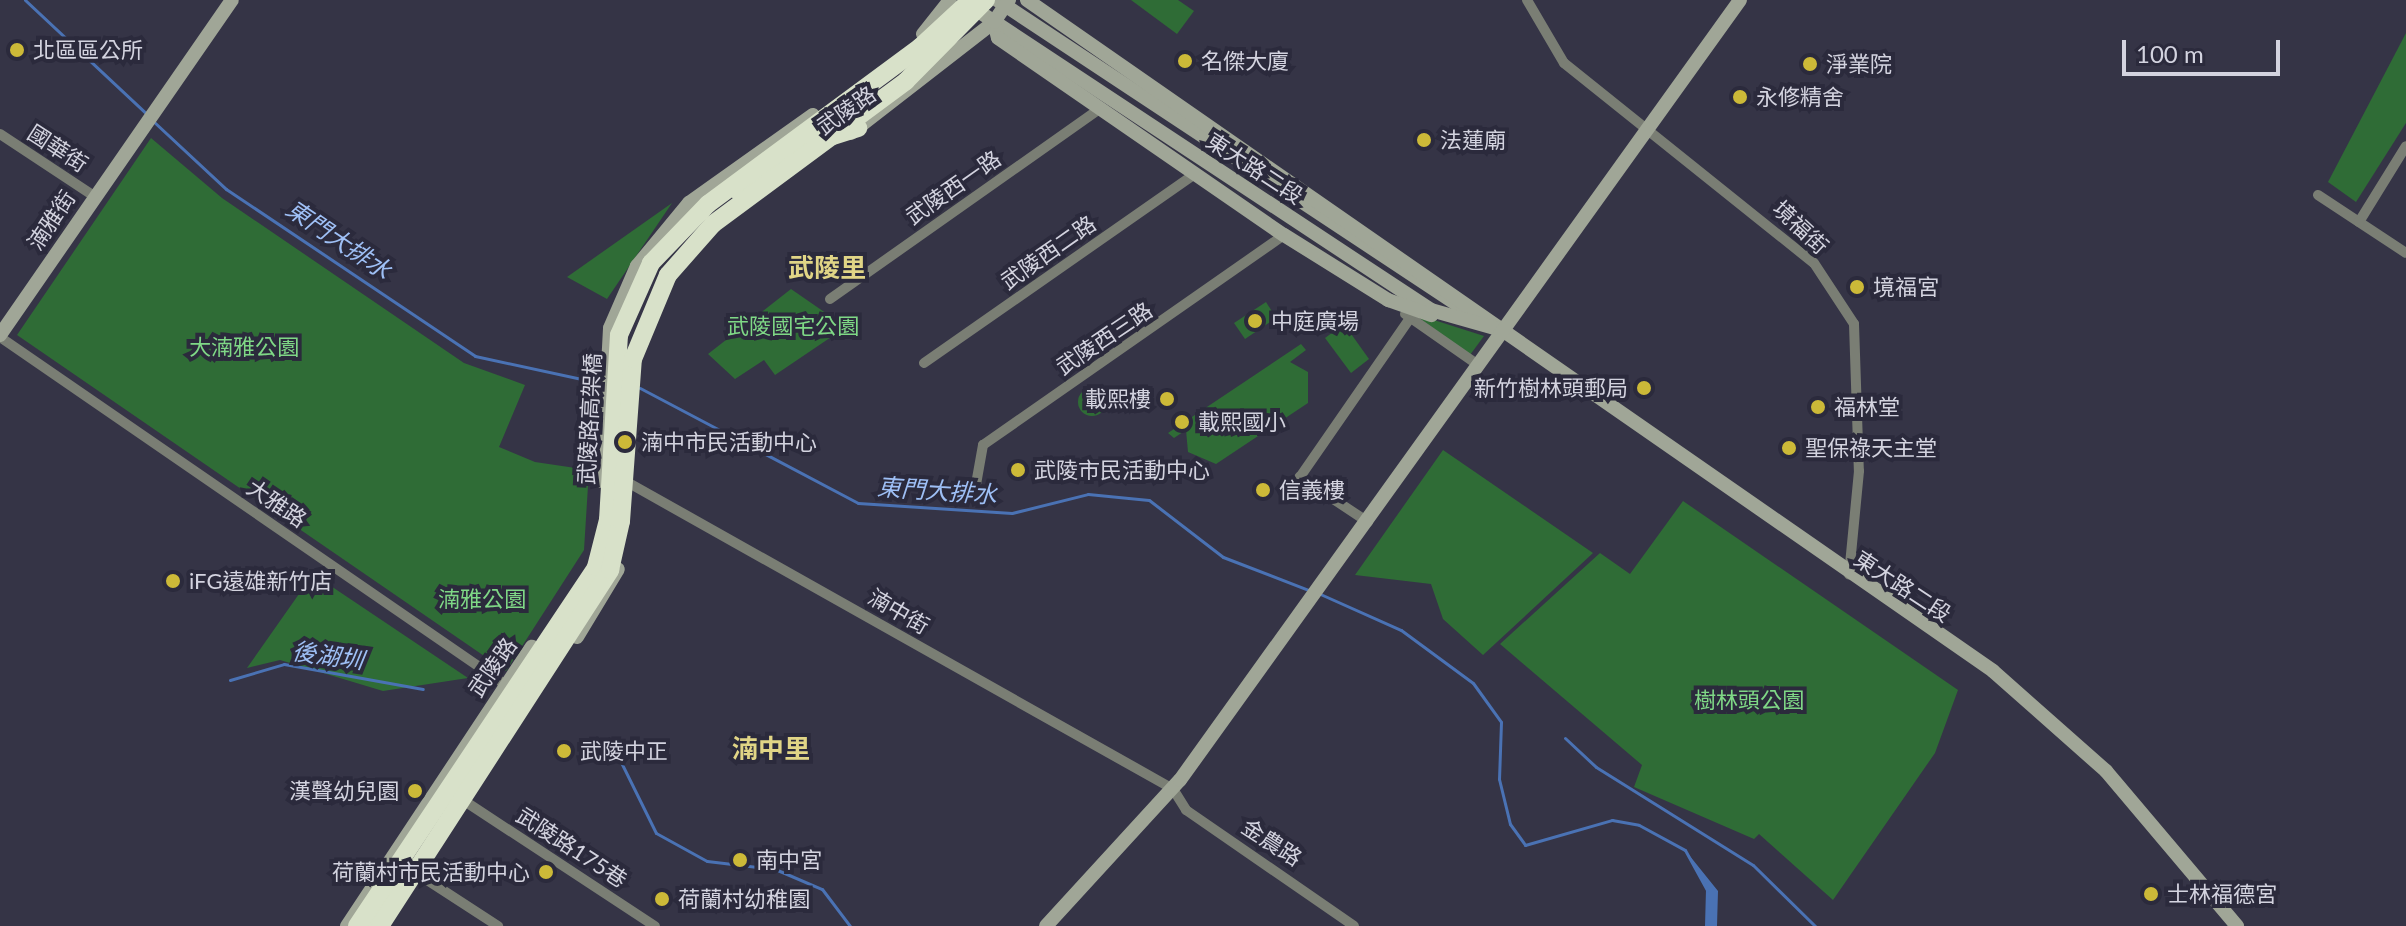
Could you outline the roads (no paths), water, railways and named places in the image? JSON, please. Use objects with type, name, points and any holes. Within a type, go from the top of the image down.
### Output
[{"type":"highway","name":"武陵路高架橋","points":[[380,926],[600,592],[618,548],[619,335],[651,263],[708,204],[920,47],[971,0]]},
{"type":"highway","name":"武陵路高架橋","points":[[357,926],[585,587],[603,546],[616,500],[633,359],[668,275],[713,224],[906,81],[986,0]]},
{"type":"highway","points":[[805,145],[828,105]]},
{"type":"highway","points":[[616,500],[625,347],[653,280],[684,237],[805,145],[858,128]]},
{"type":"highway","points":[[368,926],[474,762],[489,710]]},
{"type":"highway","points":[[474,762],[516,727]]},
{"type":"street","name":"湳雅街","points":[[0,336],[232,0]]},
{"type":"street","name":"武陵路","points":[[347,926],[489,710],[586,570],[609,477],[602,410],[611,333],[637,266],[671,222],[930,28],[950,0]]},
{"type":"street","name":"東大路二段","points":[[961,0],[1431,310],[1502,331]]},
{"type":"street","points":[[1003,2],[1020,0]]},
{"type":"street","name":"東大路二段","points":[[1027,0],[1849,577],[1993,671],[2068,732],[2237,926]]},
{"type":"street","name":"境福街","points":[[1527,0],[1564,63],[1644,131],[1814,263],[1854,324],[1859,471],[1849,577]]},
{"type":"street","points":[[1046,926],[1173,789],[1305,611],[1740,0]]},
{"type":"street","name":"武陵路","points":[[632,482],[638,375],[672,286],[710,237],[858,128],[994,22],[1003,2]]},
{"type":"street","name":"東大路二段","points":[[1003,2],[1425,289],[1502,331]]},
{"type":"street","name":"東大路二段","points":[[994,22],[998,38],[1284,235],[1388,300],[1478,365]]},
{"type":"street","name":"武陵西一路","points":[[830,299],[1099,109]]},
{"type":"street","name":"國華街","points":[[0,134],[94,196]]},
{"type":"street","points":[[2359,222],[2406,146]]},
{"type":"street","name":"武陵西二路","points":[[924,363],[1195,174]]},
{"type":"street","points":[[2318,195],[2406,253]]},
{"type":"street","name":"武陵西三路","points":[[975,490],[983,445],[1284,235]]},
{"type":"street","name":"東大路二段","points":[[1388,300],[1502,331]]},
{"type":"street","points":[[1368,522],[1300,477],[1410,318]]},
{"type":"street","points":[[611,333],[646,348]]},
{"type":"street","points":[[609,477],[620,372],[611,333]]},
{"type":"street","name":"大雅路","points":[[0,336],[506,685],[530,705]]},
{"type":"street","name":"湳中街","points":[[609,477],[632,482],[1173,789]]},
{"type":"street","points":[[389,926],[466,802],[606,595],[625,546],[632,482]]},
{"type":"street","name":"金農路","points":[[1173,789],[1186,810],[1354,926]]},
{"type":"street","name":"武陵路175巷","points":[[466,802],[655,926]]},
{"type":"street","points":[[421,876],[498,926]]},
{"type":"water","points":[[1685,850],[1718,891],[1717,926],[1705,926],[1706,889]]},
{"type":"waterway","name":"東門大排水","points":[[25,0],[148,115]]},
{"type":"waterway","name":"東門大排水","points":[[153,121],[226,189],[475,356],[600,383]]},
{"type":"waterway","name":"東門大排水","points":[[640,388],[858,503],[1012,513],[1088,494],[1149,500],[1223,557],[1311,591]]},
{"type":"waterway","name":"東門大排水","points":[[1318,593],[1401,630],[1473,683],[1501,722],[1499,779],[1510,824],[1525,845],[1612,820],[1639,825],[1685,850],[1707,890]]},
{"type":"waterway","name":"後湖圳","points":[[230,680],[284,664],[423,689]]},
{"type":"waterway","points":[[1565,738],[1596,767],[1753,865],[1815,926]]},
{"type":"waterway","name":"後湖圳","points":[[612,744],[656,833],[707,861],[775,869],[822,889],[850,926]]},
{"type":"place","name":"北區區公所","points":[[17,50]]},
{"type":"place","name":"名傑大廈","points":[[1185,61]]},
{"type":"place","name":"淨業院","points":[[1810,64]]},
{"type":"place","name":"永修精舍","points":[[1740,97]]},
{"type":"place","name":"法蓮廟","points":[[1424,140]]},
{"type":"place","name":"境福宮","points":[[1857,287]]},
{"type":"place","name":"中庭廣場","points":[[1255,321]]},
{"type":"place","name":"新竹樹林頭郵局","points":[[1644,388]]},
{"type":"place","name":"載熙樓","points":[[1167,399]]},
{"type":"place","name":"福林堂","points":[[1818,407]]},
{"type":"place","name":"載熙國小","points":[[1182,422]]},
{"type":"place","name":"湳中市民活動中心","points":[[625,442]]},
{"type":"place","name":"聖保祿天主堂","points":[[1789,448]]},
{"type":"place","name":"武陵市民活動中心","points":[[1018,470]]},
{"type":"place","name":"信義樓","points":[[1263,490]]},
{"type":"place","name":"iFG遠雄新竹店","points":[[173,581]]},
{"type":"place","name":"武陵中正","points":[[564,751]]},
{"type":"place","name":"漢聲幼兒園","points":[[415,791]]},
{"type":"place","name":"南中宮","points":[[740,860]]},
{"type":"place","name":"荷蘭村市民活動中心","points":[[546,872]]},
{"type":"place","name":"士林福德宮","points":[[2151,894]]},
{"type":"place","name":"荷蘭村幼稚園","points":[[662,899]]},
{"type":"district","name":"武陵里","points":[[827,268]]},
{"type":"district","name":"湳中里","points":[[771,749]]},
{"type":"park label","name":"武陵國宅公園","points":[[793,326]]},
{"type":"park label","name":"大湳雅公園","points":[[244,347]]},
{"type":"park label","name":"湳雅公園","points":[[482,599]]},
{"type":"park label","name":"樹林頭公園","points":[[1749,700]]}]
